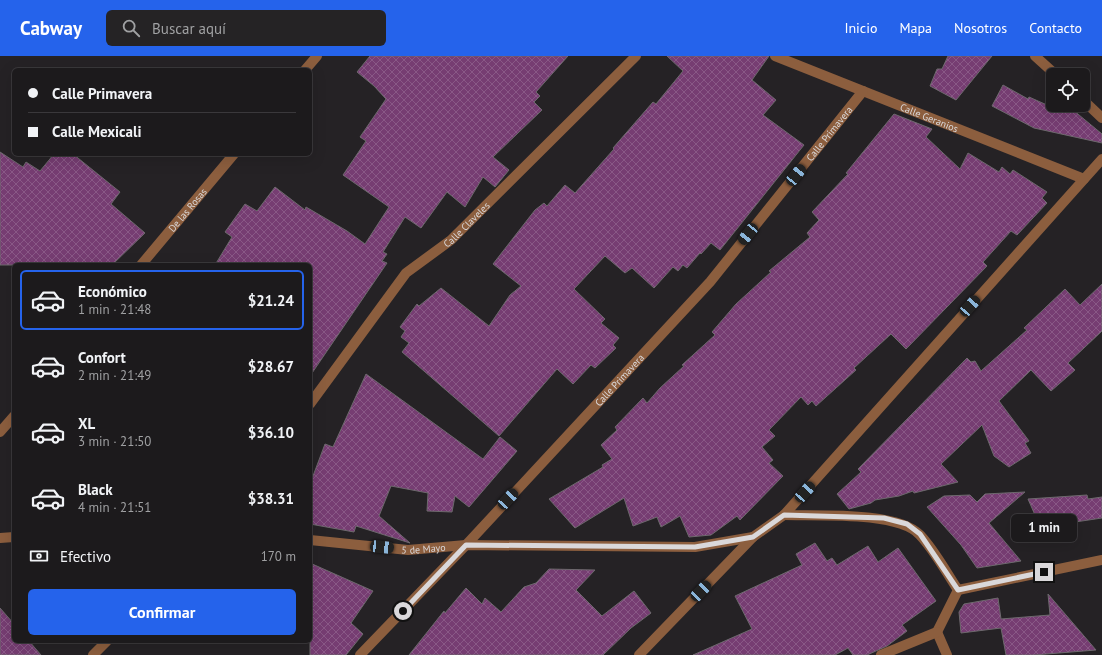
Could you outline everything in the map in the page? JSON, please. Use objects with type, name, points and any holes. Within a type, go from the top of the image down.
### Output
[{"type":"street","points":[[307,68],[316,56]]},
{"type":"street","name":"Calle Claveles","points":[[312,401],[406,273],[451,240],[636,56]]},
{"type":"street","name":"Calle Geranios","points":[[775,56],[1084,179]]},
{"type":"street","points":[[1036,56],[1049,68]]},
{"type":"street","name":"Calle Primavera","points":[[360,655],[466,545],[710,282],[863,91]]},
{"type":"street","points":[[1090,107],[1102,118]]},
{"type":"street","name":"De las Rosas","points":[[143,263],[232,156]]},
{"type":"street","points":[[639,655],[753,537],[784,515],[1102,159]]},
{"type":"street","points":[[0,432],[12,418]]},
{"type":"street","points":[[784,515],[884,518],[907,524],[920,534],[958,590]]},
{"type":"street","points":[[0,538],[12,537]]},
{"type":"street","name":"5 de Mayo","points":[[312,540],[408,550],[466,545],[695,547],[753,537]]},
{"type":"street","points":[[958,590],[1102,560]]},
{"type":"street","points":[[881,655],[937,632],[958,590]]},
{"type":"street","points":[[937,632],[947,655]]},
{"type":"street","points":[[93,655],[105,643]]},
{"type":"building","points":[[370,56],[568,56],[536,92],[540,96],[534,102],[542,110],[493,157],[509,170],[495,187],[483,177],[465,207],[447,192],[421,228],[405,217],[383,252],[387,254],[382,261],[387,263],[312,373],[312,263],[216,263],[232,237],[225,232],[245,204],[257,211],[275,187],[305,210],[306,207],[347,231],[365,244],[389,207],[343,175],[366,141],[360,137],[386,99],[374,86],[357,72]]},
{"type":"building","points":[[667,56],[769,56],[752,80],[776,100],[763,115],[804,145],[720,250],[711,243],[687,268],[683,265],[678,271],[673,267],[654,288],[632,268],[625,273],[605,256],[574,289],[605,319],[601,323],[619,338],[613,345],[616,348],[595,368],[591,365],[573,384],[557,369],[499,436],[402,352],[409,343],[401,337],[405,331],[400,327],[417,304],[419,306],[441,288],[489,326],[510,295],[521,286],[493,264],[535,210],[544,203],[547,206],[565,185],[575,193],[653,102],[656,104],[683,71]]},
{"type":"building","points":[[948,56],[992,56],[956,100],[930,86],[937,69],[942,69]]},
{"type":"building","points":[[1003,85],[1028,99],[1029,97],[1046,105],[1046,112],[1075,112],[1102,134],[1102,143],[1034,128],[992,106]]},
{"type":"building","points":[[894,114],[932,129],[926,137],[960,169],[968,153],[999,172],[1002,167],[1010,174],[1013,170],[1047,192],[1042,198],[1047,203],[1017,235],[1011,231],[983,262],[987,266],[906,349],[891,334],[854,368],[856,370],[816,406],[812,401],[808,405],[801,397],[769,430],[775,436],[762,447],[773,460],[769,463],[783,476],[740,520],[737,516],[711,535],[689,537],[680,516],[661,527],[657,517],[633,526],[624,498],[575,528],[549,499],[603,467],[602,465],[612,459],[601,445],[617,430],[615,427],[643,398],[647,403],[660,388],[684,366],[682,365],[715,335],[712,332],[736,304],[771,272],[769,271],[810,237],[807,233],[819,220],[812,212],[848,174],[846,173]]},
{"type":"building","points":[[0,152],[23,167],[26,162],[40,171],[52,156],[75,156],[120,192],[111,204],[145,233],[114,263],[12,263],[12,265],[0,265]]},
{"type":"building","points":[[1102,284],[1102,331],[1068,363],[1075,370],[1051,391],[1031,370],[999,401],[1029,441],[1025,443],[1031,453],[1009,467],[994,456],[982,425],[941,464],[958,482],[914,493],[913,491],[899,496],[875,500],[871,503],[849,509],[837,494],[861,472],[858,469],[967,358],[971,362],[975,361],[981,371],[1027,330],[1024,328],[1065,289],[1080,305]]},
{"type":"building","points":[[366,374],[483,459],[500,437],[517,451],[469,507],[455,496],[452,512],[427,511],[428,493],[391,486],[379,516],[410,543],[356,526],[354,532],[312,524],[312,479],[325,444],[333,447]]},
{"type":"building","points":[[1025,492],[989,523],[1021,561],[977,568],[961,545],[927,507],[944,496],[970,495],[977,502],[985,494]]},
{"type":"building","points":[[1087,495],[1088,499],[1102,497],[1102,518],[1075,522],[1076,538],[1046,540],[1028,499]]},
{"type":"building","points":[[815,543],[827,561],[832,558],[837,565],[868,546],[878,562],[898,548],[936,601],[902,625],[907,631],[887,646],[867,655],[853,655],[848,648],[835,655],[693,655],[752,629],[735,596],[802,565],[796,554]]},
{"type":"building","points":[[312,564],[373,591],[351,623],[363,634],[346,655],[310,655],[310,643],[312,643]]},
{"type":"building","points":[[549,569],[595,570],[576,590],[602,616],[634,591],[651,613],[631,628],[603,655],[409,655],[444,611],[445,613],[466,588],[482,604],[485,598],[501,612],[524,587],[536,583]]},
{"type":"building","points":[[1048,594],[1096,650],[1034,655],[1006,655],[1001,628],[961,633],[959,612],[964,604],[998,598],[1001,619],[1050,615]]},
{"type":"building","points":[[0,608],[12,622],[12,643],[31,643],[41,655],[0,655]]},
{"type":"route","points":[[403,611],[466,545],[695,547],[753,537],[784,515],[884,518],[907,524],[920,534],[958,590],[1044,572]]}]
